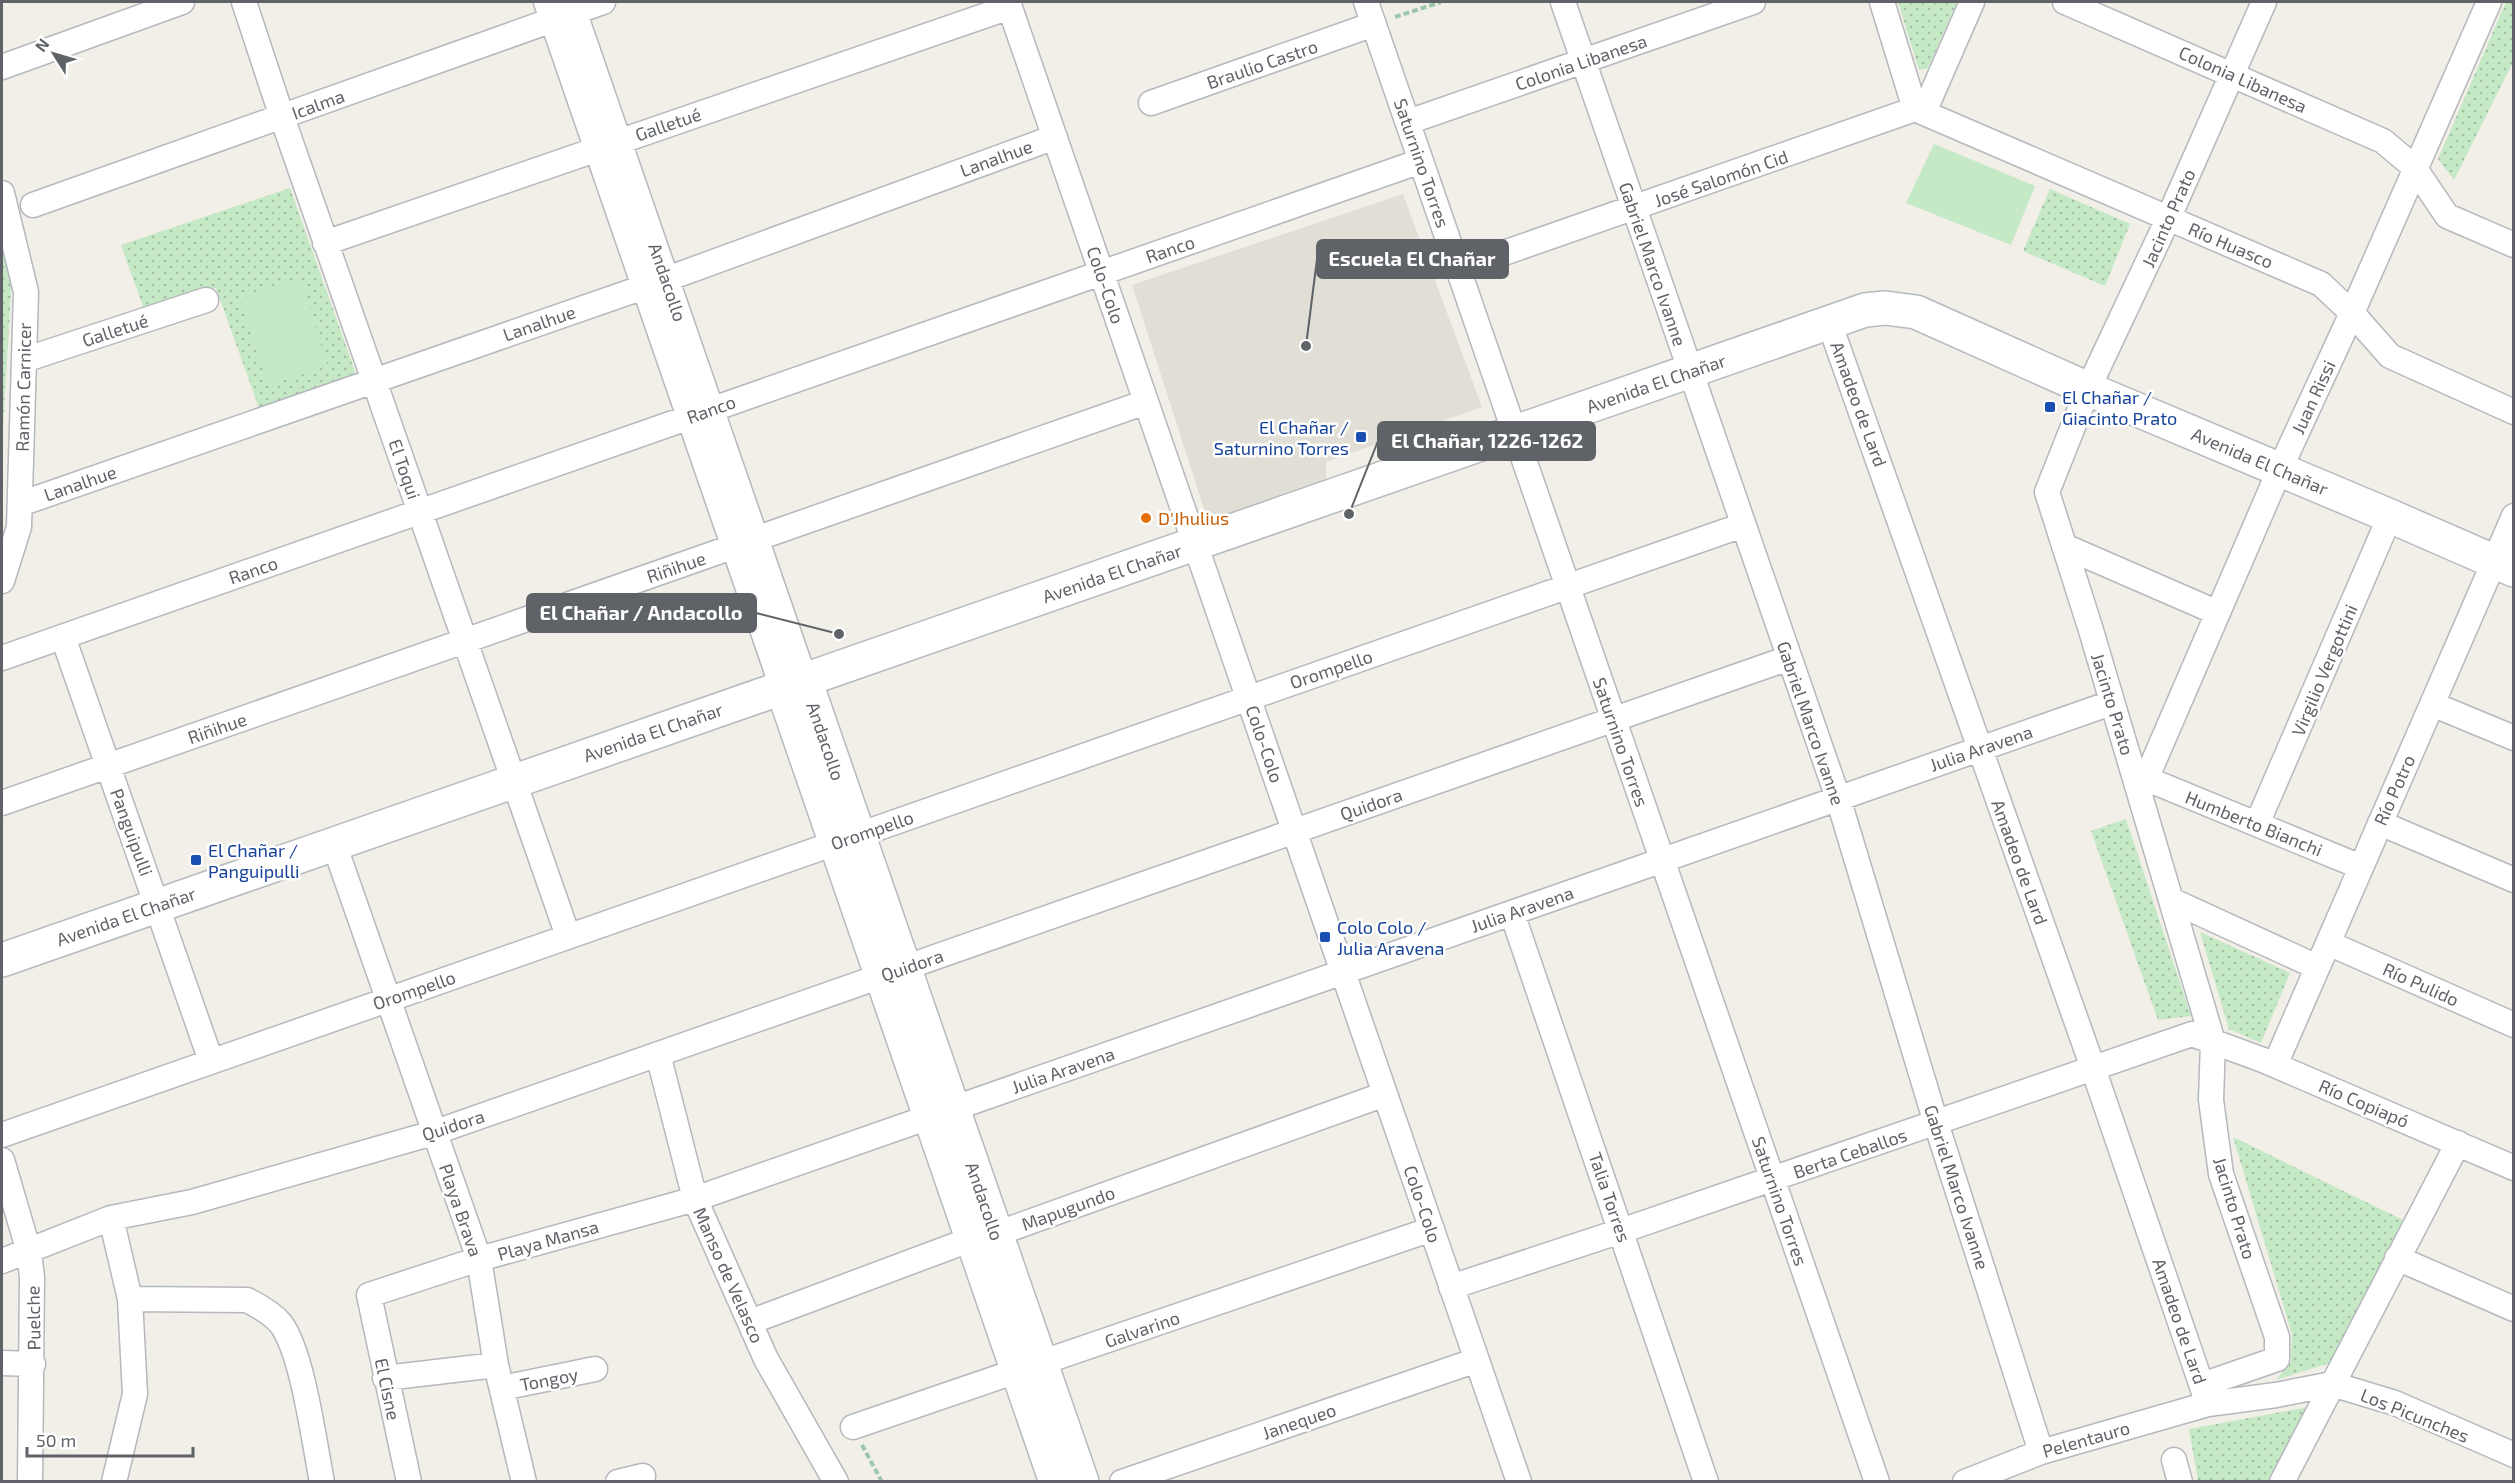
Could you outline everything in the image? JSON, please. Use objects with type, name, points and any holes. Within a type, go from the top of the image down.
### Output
[{"type":"street","points":[[2,67],[182,2]]},
{"type":"street","name":"El Toqui","points":[[244,2],[325,243],[568,936]]},
{"type":"street","name":"Icalma","points":[[33,205],[282,117],[549,11],[603,2]]},
{"type":"street","name":"Gabriel Marco Ivanne","points":[[1563,2],[1838,798],[1936,1123],[2041,1452]]},
{"type":"street","name":"Colonia Libanesa","points":[[1408,122],[1753,2]]},
{"type":"street","points":[[1882,2],[1920,111]]},
{"type":"street","points":[[1920,111],[1972,2]]},
{"type":"street","name":"Colonia Libanesa","points":[[2065,2],[2382,141],[2414,167],[2447,216],[2514,245]]},
{"type":"street","name":"Jacinto Prato","points":[[2205,1394],[2277,1359],[2277,1337],[2221,1174],[2211,1100],[2213,1042],[2171,900],[2143,786],[2111,703],[2047,492],[2088,389],[2168,219],[2264,2]]},
{"type":"street","name":"Colo-Colo","points":[[1010,3],[1519,1482]]},
{"type":"street","name":"Galletué","points":[[325,243],[1010,3]]},
{"type":"street","name":"Juan Rissi","points":[[2143,786],[2280,470],[2352,313],[2484,3]]},
{"type":"street","name":"Andacollo","points":[[573,7],[757,539],[794,683],[984,1237],[1030,1368],[1082,1482]]},
{"type":"street","name":"Andacollo","points":[[549,11],[733,547],[794,683]]},
{"type":"street","name":"Braulio Castro","points":[[1150,103],[1370,13]]},
{"type":"street","name":"Saturnino Torres","points":[[1370,13],[1876,1482]]},
{"type":"street","name":"José Salomón Cid","points":[[1458,269],[1920,111]]},
{"type":"street","name":"Río Huasco","points":[[1920,111],[2321,284],[2352,313],[2390,356],[2514,412]]},
{"type":"street","name":"Lanalhue","points":[[20,504],[667,279],[1055,137]]},
{"type":"street","name":"Ranco","points":[[2,658],[1421,161]]},
{"type":"street","name":"Ramón Carnicer","points":[[2,194],[26,292],[19,527],[2,581]]},
{"type":"street","name":"Galletué","points":[[24,360],[206,300]]},
{"type":"street","name":"Avenida El Chañar","points":[[2,960],[1865,310],[1884,308],[1916,312],[2088,389],[2504,566]]},
{"type":"street","name":"Amadeo de Lard","points":[[1829,321],[2093,1068],[2205,1394]]},
{"type":"street","name":"Riñihue","points":[[2,803],[1146,402]]},
{"type":"street","name":"Virgilio Vergottini","points":[[2257,824],[2390,516]]},
{"type":"street","name":"Río Potro","points":[[2275,1065],[2432,704],[2504,566],[2514,516]]},
{"type":"street","name":"Orompello","points":[[2,1135],[1743,525]]},
{"type":"street","points":[[2064,546],[2218,614]]},
{"type":"street","name":"Panguipulli","points":[[63,637],[211,1061]]},
{"type":"street","name":"Quidora","points":[[2,1261],[111,1218],[192,1202],[434,1133],[1789,658]]},
{"type":"street","name":"Julia Aravena","points":[[694,1199],[2111,703]]},
{"type":"street","points":[[2432,704],[2514,738]]},
{"type":"street","name":"Humberto Bianchi","points":[[2143,786],[2257,824],[2361,867]]},
{"type":"street","points":[[2380,823],[2514,880]]},
{"type":"street","name":"Playa Brava","points":[[334,844],[479,1259],[499,1377],[524,1482]]},
{"type":"street","points":[[2171,900],[2317,967]]},
{"type":"street","name":"Talia Torres","points":[[1512,912],[1706,1482]]},
{"type":"street","name":"Río Pulido","points":[[2328,943],[2514,1024]]},
{"type":"street","name":"Berta Ceballos","points":[[1451,1287],[1621,1232],[2192,1034],[2213,1042]]},
{"type":"street","name":"Río Copiapó","points":[[2213,1042],[2275,1065],[2514,1168]]},
{"type":"street","name":"Manso de Velasco","points":[[658,1054],[694,1199],[766,1359],[836,1482]]},
{"type":"street","name":"Mapugundo","points":[[750,1322],[1385,1094]]},
{"type":"street","points":[[2282,1482],[2458,1143]]},
{"type":"street","name":"Puelche","points":[[2,1160],[29,1251],[32,1277],[33,1364],[30,1482]]},
{"type":"street","name":"Playa Mansa","points":[[369,1295],[479,1259],[694,1199]]},
{"type":"street","points":[[111,1218],[130,1299],[135,1394],[114,1482]]},
{"type":"street","name":"Galvarino","points":[[853,1427],[1432,1228]]},
{"type":"street","points":[[2397,1258],[2514,1309]]},
{"type":"street","name":"El Cisne","points":[[369,1295],[385,1378],[410,1482]]},
{"type":"street","points":[[130,1299],[247,1300],[261,1306],[280,1324],[295,1353],[322,1482]]},
{"type":"street","name":"Janequeo","points":[[1122,1482],[1477,1360]]},
{"type":"street","points":[[2,1363],[33,1364]]},
{"type":"street","name":"Andacollo","points":[[1030,1368],[1056,1482]]},
{"type":"street","name":"Tongoy","points":[[385,1378],[499,1377],[595,1370]]},
{"type":"street","name":"Los Picunches","points":[[2205,1394],[2276,1395],[2332,1384],[2395,1403],[2514,1455]]},
{"type":"street","name":"Pelentauro","points":[[1965,1482],[2041,1452],[2205,1394]]},
{"type":"street","points":[[618,1482],[643,1476]]},
{"type":"path","points":[[1370,13],[1441,2]]},
{"type":"path","points":[[853,1427],[882,1482]]},
{"type":"shaded area","points":[[1403,194],[1482,407],[1326,462],[1326,479],[1208,521],[1132,285]]},
{"type":"green space","points":[[1898,2],[1957,2],[1928,68],[1919,70]]},
{"type":"green space","points":[[2506,2],[2513,2],[2513,62],[2454,180],[2438,159]]},
{"type":"green space","points":[[1934,144],[2035,186],[2011,245],[1906,203]]},
{"type":"green space","points":[[290,188],[357,377],[260,411],[216,288],[145,312],[121,245]]},
{"type":"green space","points":[[2050,189],[2130,224],[2105,286],[2023,251]]},
{"type":"green space","points":[[2,250],[12,277],[2,444]]},
{"type":"green space","points":[[300,279],[328,366],[269,385],[241,299]]},
{"type":"green space","points":[[2126,819],[2191,1016],[2158,1020],[2091,831]]},
{"type":"green space","points":[[2200,932],[2290,973],[2261,1043],[2229,1029]]},
{"type":"green space","points":[[2233,1137],[2403,1220],[2333,1362],[2276,1380],[2291,1362],[2292,1334]]},
{"type":"green space","points":[[2309,1407],[2272,1481],[2198,1481],[2189,1429]]},
{"type":"place","name":"Escuela El Chañar","points":[[1306,346]]},
{"type":"place","name":"El Chañar / Giacinto Prato","points":[[2050,407]]},
{"type":"place","name":"El Chañar / Saturnino Torres","points":[[1361,437]]},
{"type":"place","name":"El Chañar, 1226-1262","points":[[1349,514]]},
{"type":"place","name":"D'Jhulius","points":[[1146,518]]},
{"type":"place","name":"El Chañar / Andacollo","points":[[839,634]]},
{"type":"place","name":"El Chañar / Panguipulli","points":[[196,860]]},
{"type":"place","name":"Colo Colo / Julia Aravena","points":[[1325,937]]}]
